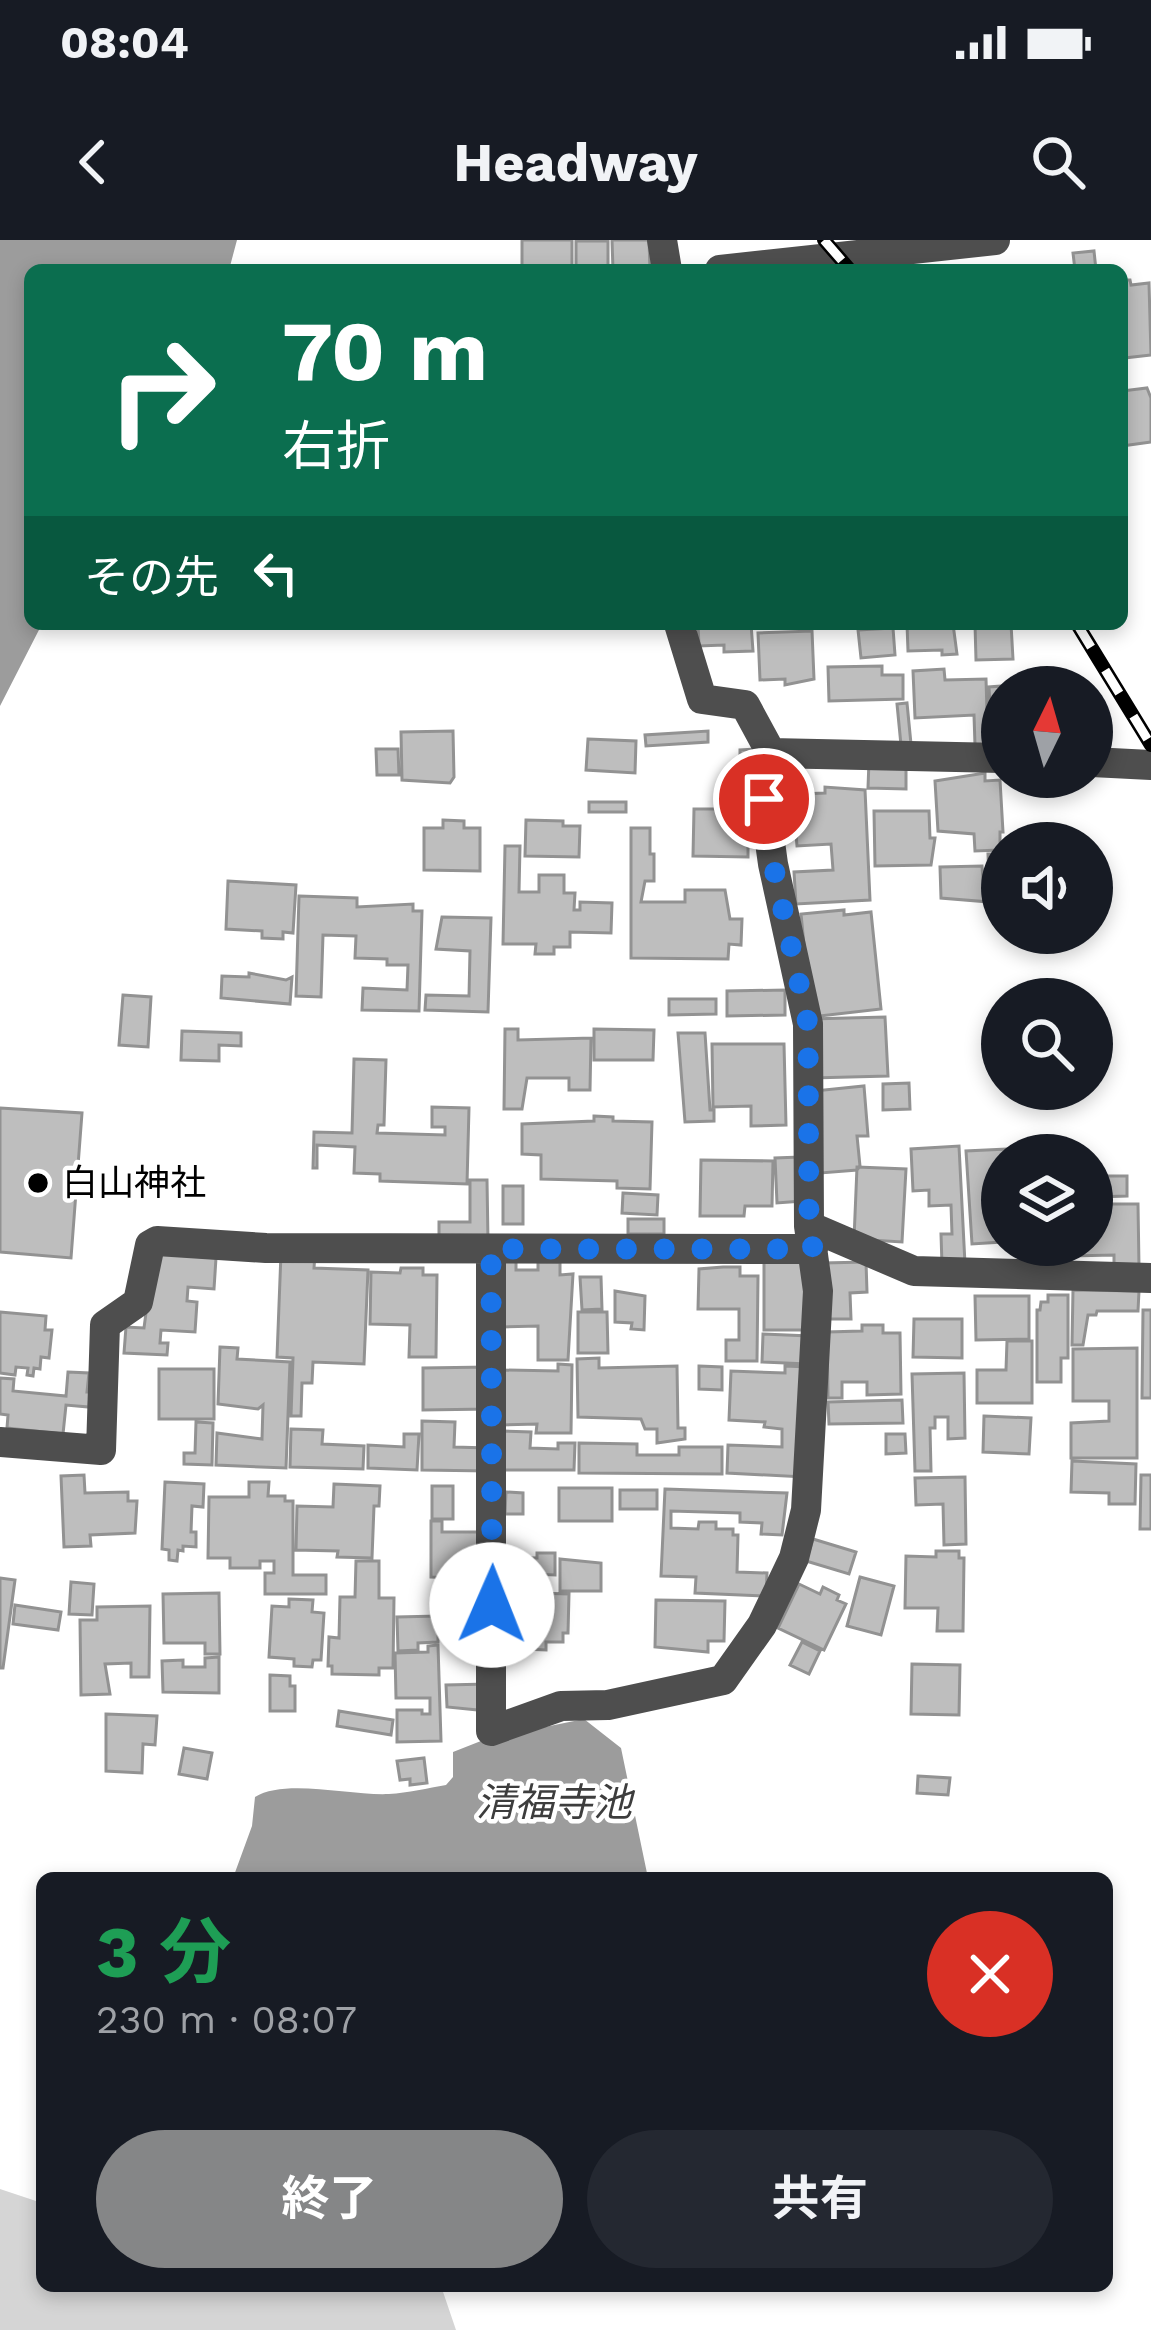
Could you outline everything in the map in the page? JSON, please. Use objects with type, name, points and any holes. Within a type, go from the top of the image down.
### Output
[{"type":"street","points":[[744,264],[799,250],[995,240]]},
{"type":"street","points":[[491,1249],[491,1731],[561,1706],[608,1705],[723,1680],[762,1624],[794,1558],[806,1510],[818,1291],[811,1237],[808,1024],[764,799],[771,753],[745,705],[702,699],[681,630]]},
{"type":"street","points":[[771,753],[981,758]]},
{"type":"street","points":[[1113,763],[1151,765]]},
{"type":"street","points":[[0,1442],[101,1450],[105,1325],[138,1302],[150,1245],[157,1241],[266,1248],[491,1249],[811,1237],[914,1271],[1151,1278]]},
{"type":"shaded area","points":[[0,2189],[36,2201],[36,2292],[443,2292],[456,2330],[0,2330]]},
{"type":"water","points":[[0,240],[237,240],[231,264],[24,264],[24,630],[39,630],[0,706]]},
{"type":"water","name":"清福寺池","points":[[584,1719],[621,1748],[647,1872],[235,1872],[252,1826],[255,1797],[283,1789],[389,1794],[446,1785],[453,1777],[453,1752],[486,1739]]},
{"type":"building","points":[[522,240],[572,240],[572,264],[522,264]]},
{"type":"building","points":[[612,240],[649,240],[650,264],[613,264]]},
{"type":"building","points":[[576,241],[608,241],[608,264],[576,264]]},
{"type":"building","points":[[1094,251],[1095,264],[1074,264],[1073,253]]},
{"type":"building","points":[[1128,280],[1131,285],[1149,283],[1151,355],[1128,358]]},
{"type":"building","points":[[1147,388],[1151,442],[1128,445],[1128,390]]},
{"type":"building","points":[[698,630],[751,630],[753,651],[724,652],[724,645],[699,646]]},
{"type":"building","points":[[858,630],[893,630],[895,655],[861,658]]},
{"type":"building","points":[[907,630],[954,630],[957,654],[908,651]]},
{"type":"building","points":[[975,630],[1011,630],[1013,659],[976,660]]},
{"type":"building","points":[[812,631],[814,679],[785,685],[785,679],[760,680],[758,633]]},
{"type":"building","points":[[882,666],[882,675],[903,675],[903,699],[829,701],[828,667]]},
{"type":"building","points":[[944,669],[945,680],[981,679],[981,745],[975,745],[974,715],[915,718],[913,671]]},
{"type":"building","points":[[907,703],[911,744],[901,745],[897,704]]},
{"type":"building","points":[[453,731],[454,777],[450,783],[402,780],[401,732]]},
{"type":"building","points":[[708,731],[708,742],[646,746],[645,735]]},
{"type":"building","points":[[588,739],[636,741],[635,773],[586,770]]},
{"type":"building","points":[[376,749],[398,749],[399,775],[377,775]]},
{"type":"building","points":[[755,749],[755,787],[726,788],[726,778],[740,778],[740,750]]},
{"type":"building","points":[[869,761],[906,762],[906,789],[868,788]]},
{"type":"building","points":[[799,768],[800,794],[825,793],[825,787],[865,790],[870,900],[796,904],[794,872],[833,870],[831,844],[797,846],[796,834],[782,835],[779,769]]},
{"type":"building","points":[[981,774],[981,798],[1001,798],[1002,822],[981,822],[981,851],[975,851],[974,834],[938,831],[935,781]]},
{"type":"building","points":[[589,802],[626,802],[626,812],[589,812]]},
{"type":"building","points":[[694,809],[739,809],[739,831],[748,831],[748,857],[693,856]]},
{"type":"building","points":[[874,811],[929,811],[930,838],[935,838],[931,865],[875,866]]},
{"type":"building","points":[[443,820],[480,828],[480,871],[424,870],[424,828],[443,828]]},
{"type":"building","points":[[526,820],[580,826],[579,857],[525,856]]},
{"type":"building","points":[[631,828],[650,828],[650,854],[654,854],[654,881],[645,881],[641,902],[685,902],[685,890],[725,890],[730,919],[742,919],[741,945],[729,944],[728,959],[631,958]]},
{"type":"building","points":[[505,846],[520,846],[519,892],[539,892],[539,875],[564,875],[564,893],[575,893],[574,910],[580,910],[580,902],[612,903],[611,933],[570,932],[570,947],[554,947],[554,954],[535,954],[536,944],[503,944]]},
{"type":"building","points":[[981,866],[981,901],[941,898],[940,867]]},
{"type":"building","points":[[228,881],[296,885],[293,933],[283,932],[283,939],[262,938],[262,931],[226,929]]},
{"type":"building","points":[[299,896],[357,898],[357,907],[413,904],[413,911],[422,911],[419,1011],[362,1010],[363,988],[407,990],[408,965],[355,958],[356,936],[323,935],[321,997],[296,996]]},
{"type":"building","points":[[844,910],[844,915],[871,912],[881,1009],[811,1017],[801,914]]},
{"type":"building","points":[[442,917],[491,918],[488,1012],[425,1010],[426,995],[469,996],[470,951],[436,949]]},
{"type":"building","points":[[249,973],[292,977],[290,1004],[221,998],[222,976],[249,977]]},
{"type":"building","points":[[785,990],[785,1015],[727,1016],[727,991]]},
{"type":"building","points":[[123,995],[151,997],[148,1047],[119,1045]]},
{"type":"building","points":[[669,999],[716,999],[716,1014],[669,1015]]},
{"type":"building","points":[[885,1017],[888,1076],[812,1078],[810,1019]]},
{"type":"building","points":[[505,1029],[518,1029],[518,1040],[591,1038],[590,1090],[569,1090],[569,1078],[527,1078],[522,1109],[504,1109]]},
{"type":"building","points":[[594,1029],[654,1030],[653,1060],[594,1060]]},
{"type":"building","points":[[182,1031],[241,1033],[241,1046],[219,1045],[219,1061],[181,1060]]},
{"type":"building","points":[[678,1033],[705,1033],[714,1121],[685,1122]]},
{"type":"building","points":[[712,1044],[784,1044],[786,1125],[751,1126],[751,1106],[713,1107]]},
{"type":"building","points":[[354,1059],[386,1060],[384,1125],[378,1125],[377,1133],[445,1135],[445,1127],[432,1127],[432,1107],[469,1108],[467,1184],[380,1181],[380,1174],[354,1173],[355,1147],[317,1145],[317,1168],[313,1168],[314,1132],[352,1133]]},
{"type":"building","points":[[909,1083],[910,1109],[883,1110],[883,1084]]},
{"type":"building","points":[[864,1086],[868,1136],[857,1136],[860,1166],[821,1173],[814,1091]]},
{"type":"building","name":"白山神社","points":[[0,1108],[82,1113],[71,1258],[0,1252]]},
{"type":"building","points":[[594,1116],[652,1122],[650,1189],[617,1188],[617,1181],[541,1179],[541,1155],[522,1154],[522,1124],[594,1121]]},
{"type":"building","points":[[959,1146],[965,1264],[942,1265],[941,1234],[952,1234],[951,1205],[929,1206],[929,1190],[913,1191],[911,1149]]},
{"type":"building","points":[[981,1150],[981,1243],[972,1244],[966,1151]]},
{"type":"building","points":[[800,1157],[802,1201],[777,1203],[775,1158]]},
{"type":"building","points":[[701,1160],[773,1161],[772,1206],[745,1206],[744,1216],[700,1216]]},
{"type":"building","points":[[857,1167],[906,1169],[902,1242],[854,1239]]},
{"type":"building","points":[[1113,1176],[1127,1176],[1127,1196],[1113,1196]]},
{"type":"building","points":[[470,1180],[487,1180],[488,1241],[439,1241],[439,1222],[470,1222]]},
{"type":"building","points":[[503,1186],[523,1186],[523,1224],[503,1224]]},
{"type":"building","points":[[623,1193],[658,1195],[657,1215],[622,1213]]},
{"type":"building","points":[[1113,1204],[1138,1204],[1139,1267],[1114,1268]]},
{"type":"building","points":[[628,1219],[664,1219],[664,1234],[628,1234]]},
{"type":"building","points":[[154,1253],[216,1258],[214,1289],[188,1287],[187,1301],[197,1302],[195,1332],[161,1330],[160,1343],[168,1343],[167,1355],[124,1353],[126,1327],[144,1328]]},
{"type":"building","points":[[281,1253],[315,1254],[314,1268],[368,1270],[364,1364],[313,1362],[312,1383],[302,1383],[301,1416],[291,1416],[293,1358],[277,1357]]},
{"type":"building","points":[[502,1258],[516,1258],[516,1270],[538,1270],[538,1262],[560,1262],[560,1275],[573,1274],[568,1360],[538,1360],[538,1326],[503,1327]]},
{"type":"building","points":[[764,1260],[809,1261],[808,1330],[764,1330]]},
{"type":"building","points":[[866,1262],[867,1292],[850,1293],[851,1319],[825,1319],[823,1263]]},
{"type":"building","points":[[740,1267],[740,1276],[758,1276],[757,1361],[726,1361],[726,1340],[739,1340],[739,1309],[698,1309],[699,1269]]},
{"type":"building","points":[[401,1268],[423,1268],[423,1275],[437,1275],[436,1357],[409,1357],[410,1325],[370,1324],[371,1272],[400,1273]]},
{"type":"building","points":[[580,1277],[601,1277],[602,1309],[582,1310]]},
{"type":"building","points":[[1073,1290],[1139,1291],[1138,1311],[1088,1315],[1083,1345],[1072,1345]]},
{"type":"building","points":[[615,1291],[645,1296],[644,1330],[615,1322]]},
{"type":"building","points":[[1048,1295],[1068,1295],[1068,1358],[1061,1358],[1061,1382],[1037,1382],[1037,1310],[1041,1302],[1048,1302]]},
{"type":"building","points":[[975,1296],[1029,1296],[1029,1339],[976,1340]]},
{"type":"building","points":[[1143,1310],[1151,1310],[1151,1398],[1142,1398]]},
{"type":"building","points":[[0,1312],[46,1316],[45,1330],[52,1330],[49,1358],[41,1357],[40,1369],[34,1368],[33,1376],[27,1375],[28,1368],[16,1367],[15,1375],[0,1373]]},
{"type":"building","points":[[578,1312],[607,1312],[608,1353],[578,1353]]},
{"type":"building","points":[[914,1319],[962,1319],[962,1358],[913,1357]]},
{"type":"building","points":[[862,1325],[883,1325],[883,1333],[900,1333],[901,1394],[867,1395],[867,1382],[842,1382],[842,1398],[828,1398],[827,1332],[862,1331]]},
{"type":"building","points":[[763,1334],[809,1336],[808,1364],[762,1362]]},
{"type":"building","points":[[1007,1341],[1032,1341],[1032,1403],[977,1403],[977,1370],[1006,1370]]},
{"type":"building","points":[[220,1347],[238,1348],[237,1359],[290,1362],[286,1468],[216,1465],[217,1433],[262,1439],[263,1405],[258,1409],[218,1404]]},
{"type":"building","points":[[1137,1348],[1137,1458],[1071,1458],[1071,1423],[1109,1421],[1109,1401],[1073,1401],[1073,1349]]},
{"type":"building","points":[[599,1358],[599,1368],[677,1366],[678,1428],[685,1428],[685,1439],[657,1443],[657,1429],[645,1429],[641,1419],[578,1417],[577,1359]]},
{"type":"building","points":[[558,1364],[572,1365],[571,1433],[536,1433],[537,1424],[501,1425],[501,1370],[558,1371]]},
{"type":"building","points":[[699,1366],[722,1367],[722,1390],[699,1389]]},
{"type":"building","points":[[785,1366],[808,1367],[804,1477],[727,1473],[728,1445],[782,1447],[782,1429],[764,1427],[765,1422],[729,1420],[731,1371],[785,1373]]},
{"type":"building","points":[[488,1367],[489,1409],[423,1410],[423,1368]]},
{"type":"building","points":[[159,1369],[214,1369],[214,1419],[159,1419]]},
{"type":"building","points":[[68,1372],[89,1373],[89,1407],[66,1405],[63,1434],[7,1428],[8,1415],[0,1414],[0,1378],[14,1379],[13,1391],[66,1396]]},
{"type":"building","points":[[964,1373],[965,1438],[948,1439],[948,1417],[935,1417],[935,1428],[930,1428],[931,1471],[915,1471],[912,1374]]},
{"type":"building","points":[[902,1400],[903,1423],[829,1424],[828,1402]]},
{"type":"building","points":[[984,1416],[1031,1418],[1029,1454],[983,1452]]},
{"type":"building","points":[[422,1421],[455,1422],[454,1447],[488,1448],[488,1471],[422,1470]]},
{"type":"building","points":[[196,1422],[213,1423],[212,1465],[184,1464],[184,1453],[195,1453]]},
{"type":"building","points":[[291,1429],[323,1430],[322,1444],[364,1446],[363,1469],[290,1467]]},
{"type":"building","points":[[503,1431],[531,1432],[530,1448],[558,1449],[558,1443],[575,1443],[574,1470],[502,1470]]},
{"type":"building","points":[[404,1434],[419,1434],[417,1470],[368,1468],[368,1445],[404,1447]]},
{"type":"building","points":[[886,1434],[905,1434],[906,1453],[886,1454]]},
{"type":"building","points":[[579,1443],[637,1444],[637,1455],[679,1455],[679,1447],[722,1447],[722,1474],[579,1473]]},
{"type":"building","points":[[1072,1461],[1136,1464],[1135,1504],[1109,1504],[1109,1493],[1071,1492]]},
{"type":"building","points":[[84,1475],[85,1493],[128,1492],[128,1501],[137,1501],[135,1533],[90,1535],[91,1546],[64,1547],[61,1476]]},
{"type":"building","points":[[1141,1475],[1151,1475],[1151,1529],[1140,1529]]},
{"type":"building","points":[[965,1477],[966,1544],[944,1545],[943,1504],[916,1505],[915,1478]]},
{"type":"building","points":[[165,1482],[204,1484],[203,1507],[192,1506],[196,1547],[183,1546],[177,1561],[169,1560],[169,1550],[162,1549]]},
{"type":"building","points":[[249,1482],[269,1482],[268,1496],[293,1501],[293,1575],[326,1575],[326,1594],[265,1594],[265,1573],[274,1573],[274,1561],[260,1561],[260,1568],[230,1568],[230,1558],[208,1558],[209,1497],[249,1497]]},
{"type":"building","points":[[334,1484],[380,1486],[379,1506],[374,1506],[372,1558],[296,1550],[297,1506],[333,1507]]},
{"type":"building","points":[[432,1486],[453,1486],[453,1519],[432,1519]]},
{"type":"building","points":[[559,1488],[612,1488],[612,1521],[559,1521]]},
{"type":"building","points":[[665,1489],[787,1493],[782,1535],[761,1534],[762,1523],[740,1522],[740,1513],[671,1511],[671,1528],[698,1529],[699,1522],[716,1522],[716,1529],[733,1529],[733,1535],[738,1535],[737,1572],[767,1573],[766,1596],[695,1593],[696,1577],[661,1576]]},
{"type":"building","points":[[620,1490],[657,1490],[657,1509],[620,1509]]},
{"type":"building","points":[[506,1492],[523,1493],[523,1514],[505,1514]]},
{"type":"building","points":[[431,1521],[442,1521],[442,1532],[489,1532],[485,1591],[466,1591],[466,1578],[431,1577]]},
{"type":"building","points":[[813,1539],[856,1552],[849,1574],[806,1561]]},
{"type":"building","points":[[936,1551],[959,1551],[959,1558],[964,1558],[963,1631],[937,1631],[938,1608],[905,1608],[906,1556],[936,1557]]},
{"type":"building","points":[[537,1553],[555,1553],[555,1575],[503,1573],[503,1557],[537,1558]]},
{"type":"building","points":[[560,1559],[601,1563],[601,1591],[560,1591]]},
{"type":"building","points":[[356,1561],[379,1561],[379,1598],[394,1598],[393,1668],[379,1668],[379,1675],[332,1674],[328,1666],[329,1637],[339,1638],[340,1597],[355,1597]]},
{"type":"building","points":[[860,1577],[894,1586],[881,1635],[847,1626]]},
{"type":"building","points":[[0,1578],[15,1580],[3,1668],[0,1668]]},
{"type":"building","points":[[71,1582],[94,1584],[92,1615],[69,1614]]},
{"type":"building","points":[[799,1584],[820,1594],[823,1587],[846,1604],[824,1650],[778,1628]]},
{"type":"building","points":[[503,1592],[569,1594],[568,1633],[563,1633],[563,1642],[546,1642],[546,1650],[523,1649],[523,1641],[501,1641]]},
{"type":"building","points":[[219,1593],[220,1654],[205,1654],[205,1643],[164,1643],[163,1594]]},
{"type":"building","points":[[289,1599],[313,1600],[312,1612],[324,1613],[321,1660],[313,1660],[312,1667],[294,1666],[294,1659],[269,1657],[272,1606],[289,1607]]},
{"type":"building","points":[[445,1600],[488,1601],[488,1638],[469,1638],[469,1622],[445,1621]]},
{"type":"building","points":[[656,1600],[725,1601],[724,1641],[708,1641],[708,1652],[655,1647]]},
{"type":"building","points":[[15,1605],[61,1612],[58,1630],[13,1624]]},
{"type":"building","points":[[150,1606],[149,1677],[131,1677],[131,1663],[105,1664],[110,1694],[81,1695],[80,1620],[97,1620],[97,1607]]},
{"type":"building","points":[[438,1616],[438,1642],[398,1651],[397,1617]]},
{"type":"building","points":[[802,1642],[820,1651],[809,1674],[790,1665]]},
{"type":"building","points":[[438,1645],[441,1741],[397,1742],[397,1710],[430,1714],[430,1698],[396,1698],[395,1653],[428,1652],[428,1646]]},
{"type":"building","points":[[219,1657],[219,1693],[163,1692],[162,1661],[183,1660],[183,1667],[205,1667],[205,1658]]},
{"type":"building","points":[[912,1664],[960,1665],[959,1715],[911,1714]]},
{"type":"building","points":[[270,1675],[290,1676],[295,1711],[270,1711]]},
{"type":"building","points":[[487,1684],[488,1711],[447,1707],[446,1685]]},
{"type":"building","points":[[339,1711],[393,1720],[391,1735],[337,1726]]},
{"type":"building","points":[[106,1714],[157,1716],[155,1745],[143,1744],[142,1773],[106,1771]]},
{"type":"building","points":[[184,1748],[212,1753],[207,1779],[179,1774]]},
{"type":"building","points":[[424,1758],[427,1783],[410,1785],[410,1779],[400,1780],[397,1761]]},
{"type":"building","points":[[918,1776],[950,1778],[948,1795],[917,1793]]},
{"type":"railway","points":[[824,240],[845,264]]},
{"type":"railway","points":[[1081,630],[1151,745]]},
{"type":"place","name":"白山神社","points":[[38,1183]]},
{"type":"route","points":[[492,1605],[491,1249],[813,1249],[808,1024],[773,864],[764,799]]}]
